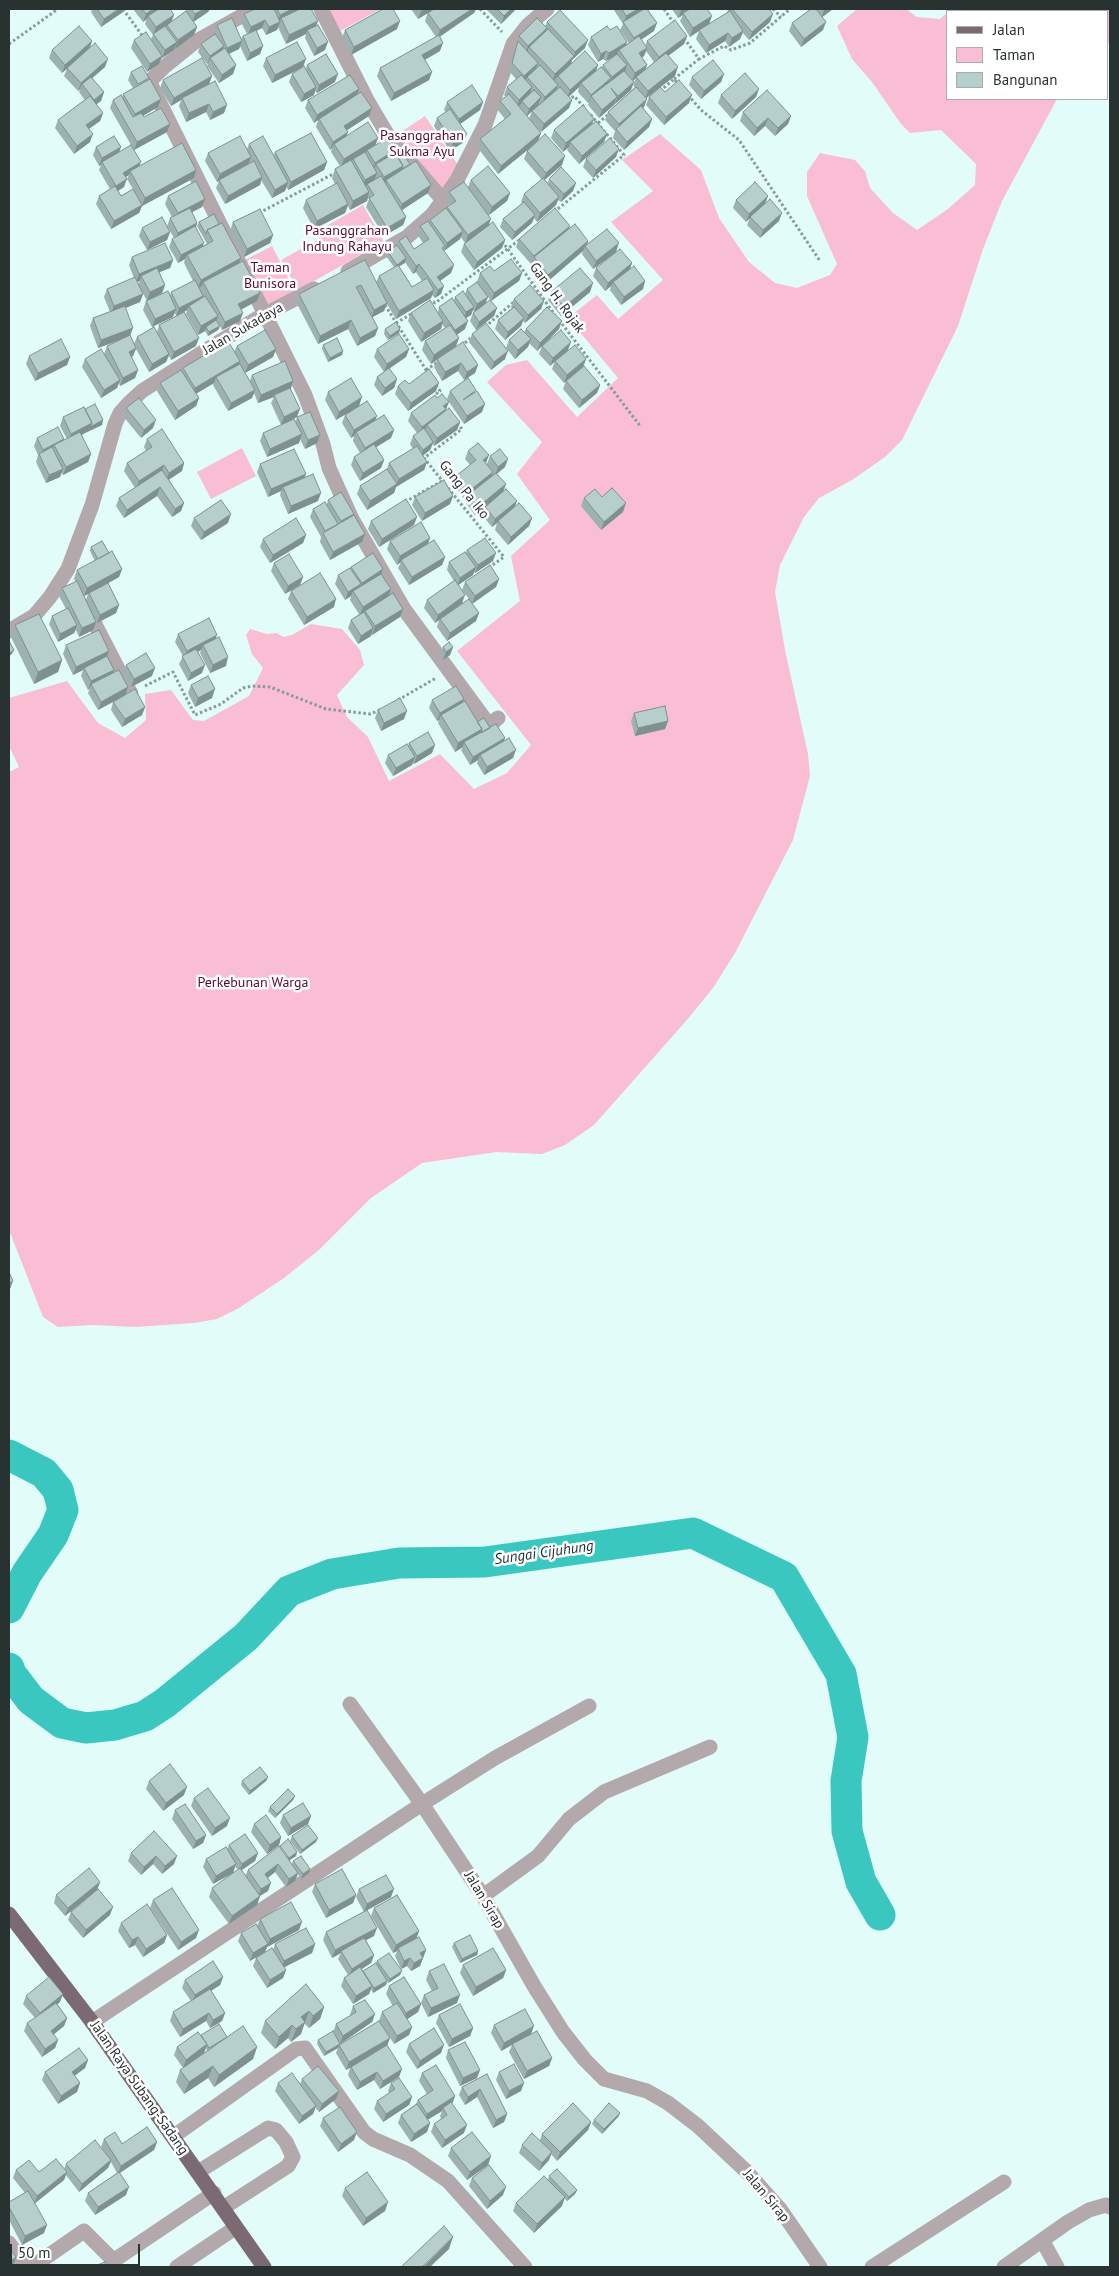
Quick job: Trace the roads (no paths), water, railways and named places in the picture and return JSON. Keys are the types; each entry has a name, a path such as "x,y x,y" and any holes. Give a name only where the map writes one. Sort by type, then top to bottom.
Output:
{"main road":[{"name":"Jalan Raya Subang-Sadang","path":"9,1914 92,2022 174,2136 214,2193 235,2228 264,2267"}],"street":[{"path":"254,9 195,42 164,67 152,79 151,85 267,314 305,395 323,444 329,468 352,519 404,608 449,671 489,725 498,718"},
{"path":"321,9 367,100 390,139 443,200"},
{"name":"Jalan Sukadaya","path":"9,631 34,616 50,598 67,570 83,532 120,413 142,391 267,314 407,237 426,221 458,180 487,120 513,44 528,25 547,9"},
{"path":"67,570 131,694"},
{"name":"Jalan Sirap","path":"350,1704 422,1804 483,1896 534,1986 563,2032 585,2060 604,2079 647,2092 668,2103 698,2126 746,2171 780,2209 820,2267"},
{"path":"92,2022 422,1804 495,1758 589,1706"},
{"path":"483,1896 538,1856 569,1819 604,1792 710,1747"},
{"path":"174,2136 296,2049 305,2048 364,2132 373,2139 410,2155 448,2181 525,2267"},
{"path":"198,2172 268,2128 276,2130 286,2142 293,2157 288,2166 222,2208"},
{"path":"872,2267 1004,2182"},
{"path":"32,2267 81,2231 86,2231 112,2259 116,2260 214,2193"},
{"path":"1004,2267 1089,2210 1106,2205 1110,2207"},
{"path":"177,2267 235,2228"},
{"path":"1042,2240 1057,2267"},
{"path":"9,2243 26,2267"}],"waterway":[{"name":"Sungai Cijuhung","path":"9,1455 44,1473 58,1490 63,1510 53,1535 27,1573 9,1608"},
{"name":"Sungai Cijuhung","path":"9,1668 11,1674 31,1700 62,1723 86,1728 115,1725 145,1716 165,1703 246,1637 289,1591 332,1574 399,1563 485,1562 693,1533 784,1577 841,1674 853,1737 846,1781 847,1831 861,1882 880,1915"}],"park label":[{"name":"Pasanggrahan Sukma Ayu","path":"422,144"},
{"name":"Pasanggrahan Indung Rahayu","path":"347,240"},
{"name":"Taman Bunisora","path":"270,276"},
{"name":"Perkebunan Warga","path":"253,983"}]}
